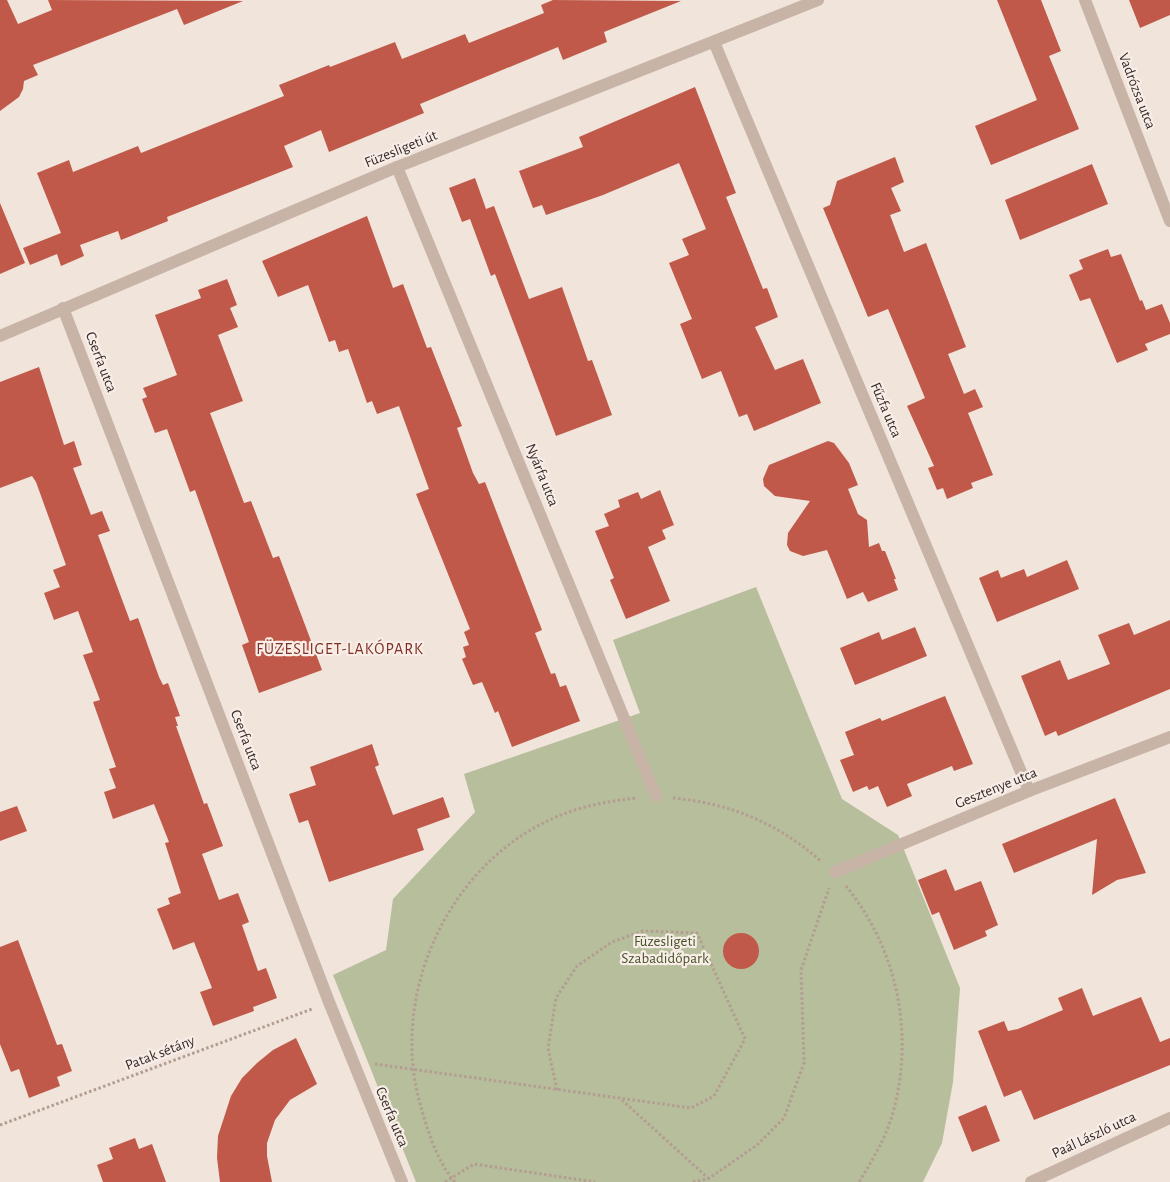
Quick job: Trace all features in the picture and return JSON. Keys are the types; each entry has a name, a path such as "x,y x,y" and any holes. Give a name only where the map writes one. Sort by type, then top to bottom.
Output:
{"street":[{"name":"Füzesligeti út","path":"0,336 397,168 818,0"},
{"name":"Vadrózsa utca","path":"1085,0 1170,221"},
{"name":"Fűzfa utca","path":"714,42 1029,791"},
{"name":"Nyárfa utca","path":"397,168 656,796"},
{"name":"Cserfa utca","path":"64,308 350,1059 402,1182"},
{"name":"Gesztenye utca","path":"835,872 1029,791 1170,737"},
{"name":"Paál László utca","path":"1031,1182 1170,1118"}],"path":[{"path":"455,1182 451,1178 426,1126 412,1071 412,1019 422,968 443,921 473,879 511,844 556,818 605,802 656,796 706,801 753,816 797,840 835,872 862,905 882,943 896,983 902,1026 901,1068 894,1111 878,1150 859,1182"},
{"path":"692,1182 708,1179 757,1145 784,1118 804,1063 800,970 835,872"},
{"path":"350,1059 412,1071 691,1108 714,1096 745,1039 698,933 643,931 612,942 577,966 556,998 548,1048 557,1090"},
{"name":"Patak sétány","path":"0,1125 328,1002"},
{"path":"621,1099 708,1179"},
{"path":"444,1182 474,1164 595,1182"}],"green space":[{"name":"Füzesligeti Szabadidőpark","path":"756,587 842,799 898,835 960,988 953,1082 942,1143 923,1182 416,1182 333,975 386,950 393,899 475,812 464,774 640,713 613,640"}],"building":[{"path":"0,0 7,0 18,24 52,10 48,0 243,1 184,25 177,9 33,65 38,75 24,81 19,97 0,111"},
{"path":"553,0 681,1 604,32 607,42 563,60 558,47 420,104 424,113 329,152 321,130 284,146 293,167 167,217 168,221 121,240 118,231 80,245 84,256 61,266 57,254 30,265 23,248 61,233 37,173 69,160 73,172 138,146 141,153 284,96 279,85 329,65 330,67 395,42 402,59 465,34 469,43 544,13 541,5"},
{"path":"997,0 1041,0 1061,51 1049,56 1079,129 991,165 975,126 1037,100"},
{"path":"1129,0 1170,0 1170,15 1140,28"},
{"path":"695,87 736,193 726,197 763,289 767,288 778,317 755,327 775,370 803,359 821,403 754,431 747,414 739,417 721,371 702,379 680,324 692,319 669,263 689,255 682,239 706,229 679,163 603,195 546,215 542,205 533,208 519,171 583,147 579,137"},
{"path":"895,157 904,182 891,188 901,211 890,215 904,252 926,243 966,347 948,354 964,394 975,389 983,407 968,413 993,475 971,483 973,488 947,499 943,488 937,490 928,468 934,466 907,406 925,398 888,309 868,317 823,208 830,205 837,181"},
{"path":"1092,164 1108,204 1020,240 1005,200"},
{"path":"475,178 486,209 494,206 529,299 562,287 588,361 592,360 612,415 556,436 495,274 491,276 470,219 462,222 449,188"},
{"path":"0,203 25,263 0,274"},
{"path":"367,216 393,288 403,284 427,348 431,347 462,426 457,428 473,473 479,484 485,482 542,630 535,633 551,674 555,673 560,687 566,685 580,721 512,747 498,711 495,713 482,682 473,685 462,659 466,657 463,647 469,645 464,632 470,629 416,494 429,489 399,406 377,414 372,401 367,403 348,349 339,352 335,340 329,342 308,285 278,297 262,261"},
{"path":"1108,249 1111,257 1121,254 1140,301 1142,300 1146,310 1162,304 1170,323 1170,334 1145,344 1148,350 1117,363 1090,298 1080,301 1069,275 1083,269 1079,260"},
{"path":"227,279 237,305 230,308 238,327 218,335 243,401 210,413 244,503 251,501 273,558 279,556 322,670 259,693 242,645 249,642 195,490 190,492 167,429 155,433 142,399 147,397 143,388 177,375 155,315 201,298 198,290"},
{"path":"39,367 64,445 74,441 82,465 73,468 91,515 102,511 110,531 98,535 130,621 138,618 159,677 163,685 168,683 180,716 175,717 178,726 176,726 204,804 207,803 223,846 202,854 219,900 238,893 249,922 242,925 258,971 266,968 277,998 253,1007 254,1011 213,1026 200,992 212,988 194,942 173,950 157,909 170,904 168,898 181,893 165,843 169,842 154,804 113,819 104,792 116,788 109,769 116,767 93,702 100,700 83,655 93,652 78,611 54,620 44,593 60,587 53,570 66,565 36,482 32,476 0,488 0,382"},
{"path":"828,441 834,443 849,463 858,485 848,489 858,514 867,520 869,547 879,543 882,551 885,551 896,579 894,579 898,590 868,602 863,592 847,599 827,550 803,556 790,551 787,545 788,533 810,501 775,496 764,486 763,479 769,465"},
{"path":"660,490 674,525 662,530 666,539 648,547 670,601 626,619 610,580 614,578 595,531 609,526 604,514 620,507 618,500 638,492 641,499"},
{"path":"1067,560 1079,589 997,622 979,578 998,570 1001,578 1024,569 1027,577"},
{"path":"1170,620 1170,689 1058,736 1056,731 1045,736 1021,676 1060,660 1068,680 1110,664 1098,635 1129,623 1134,635"},
{"path":"915,627 927,656 855,685 840,648 879,632 882,640"},
{"path":"945,696 973,764 954,771 952,766 907,784 912,796 887,807 878,786 869,790 867,786 853,792 840,760 854,755 845,732 880,718 882,721"},
{"path":"372,744 379,765 375,767 393,815 443,797 450,817 417,829 424,850 329,882 308,820 299,823 289,794 316,785 310,767"},
{"path":"1115,798 1146,873 1117,880 1092,895 1097,839 1014,873 1002,844"},
{"path":"17,806 27,831 0,841 0,812"},
{"path":"946,869 955,891 981,881 998,925 985,931 987,936 954,950 939,912 932,915 918,880"},
{"path":"741,933 754,938 759,951 754,964 741,969 728,964 723,951 728,938"},
{"path":"18,940 57,1045 62,1044 72,1071 57,1077 60,1086 29,1098 19,1069 11,1072 0,1044 0,947"},
{"path":"1082,988 1093,1016 1141,997 1160,1042 1170,1038 1170,1065 1034,1120 1021,1090 1004,1097 978,1031 1004,1021 1008,1031 1018,1029 1063,1010 1058,998"},
{"path":"296,1038 317,1084 290,1100 275,1120 267,1143 267,1156 272,1182 220,1182 217,1158 218,1136 231,1096 242,1078 257,1063 273,1050"},
{"path":"986,1105 1000,1141 972,1152 958,1117"},
{"path":"135,1138 139,1149 152,1144 166,1182 103,1182 97,1165 113,1159 109,1148"}],"district":[{"name":"FÜZESLIGET-LAKÓPARK","path":"340,649"}]}
